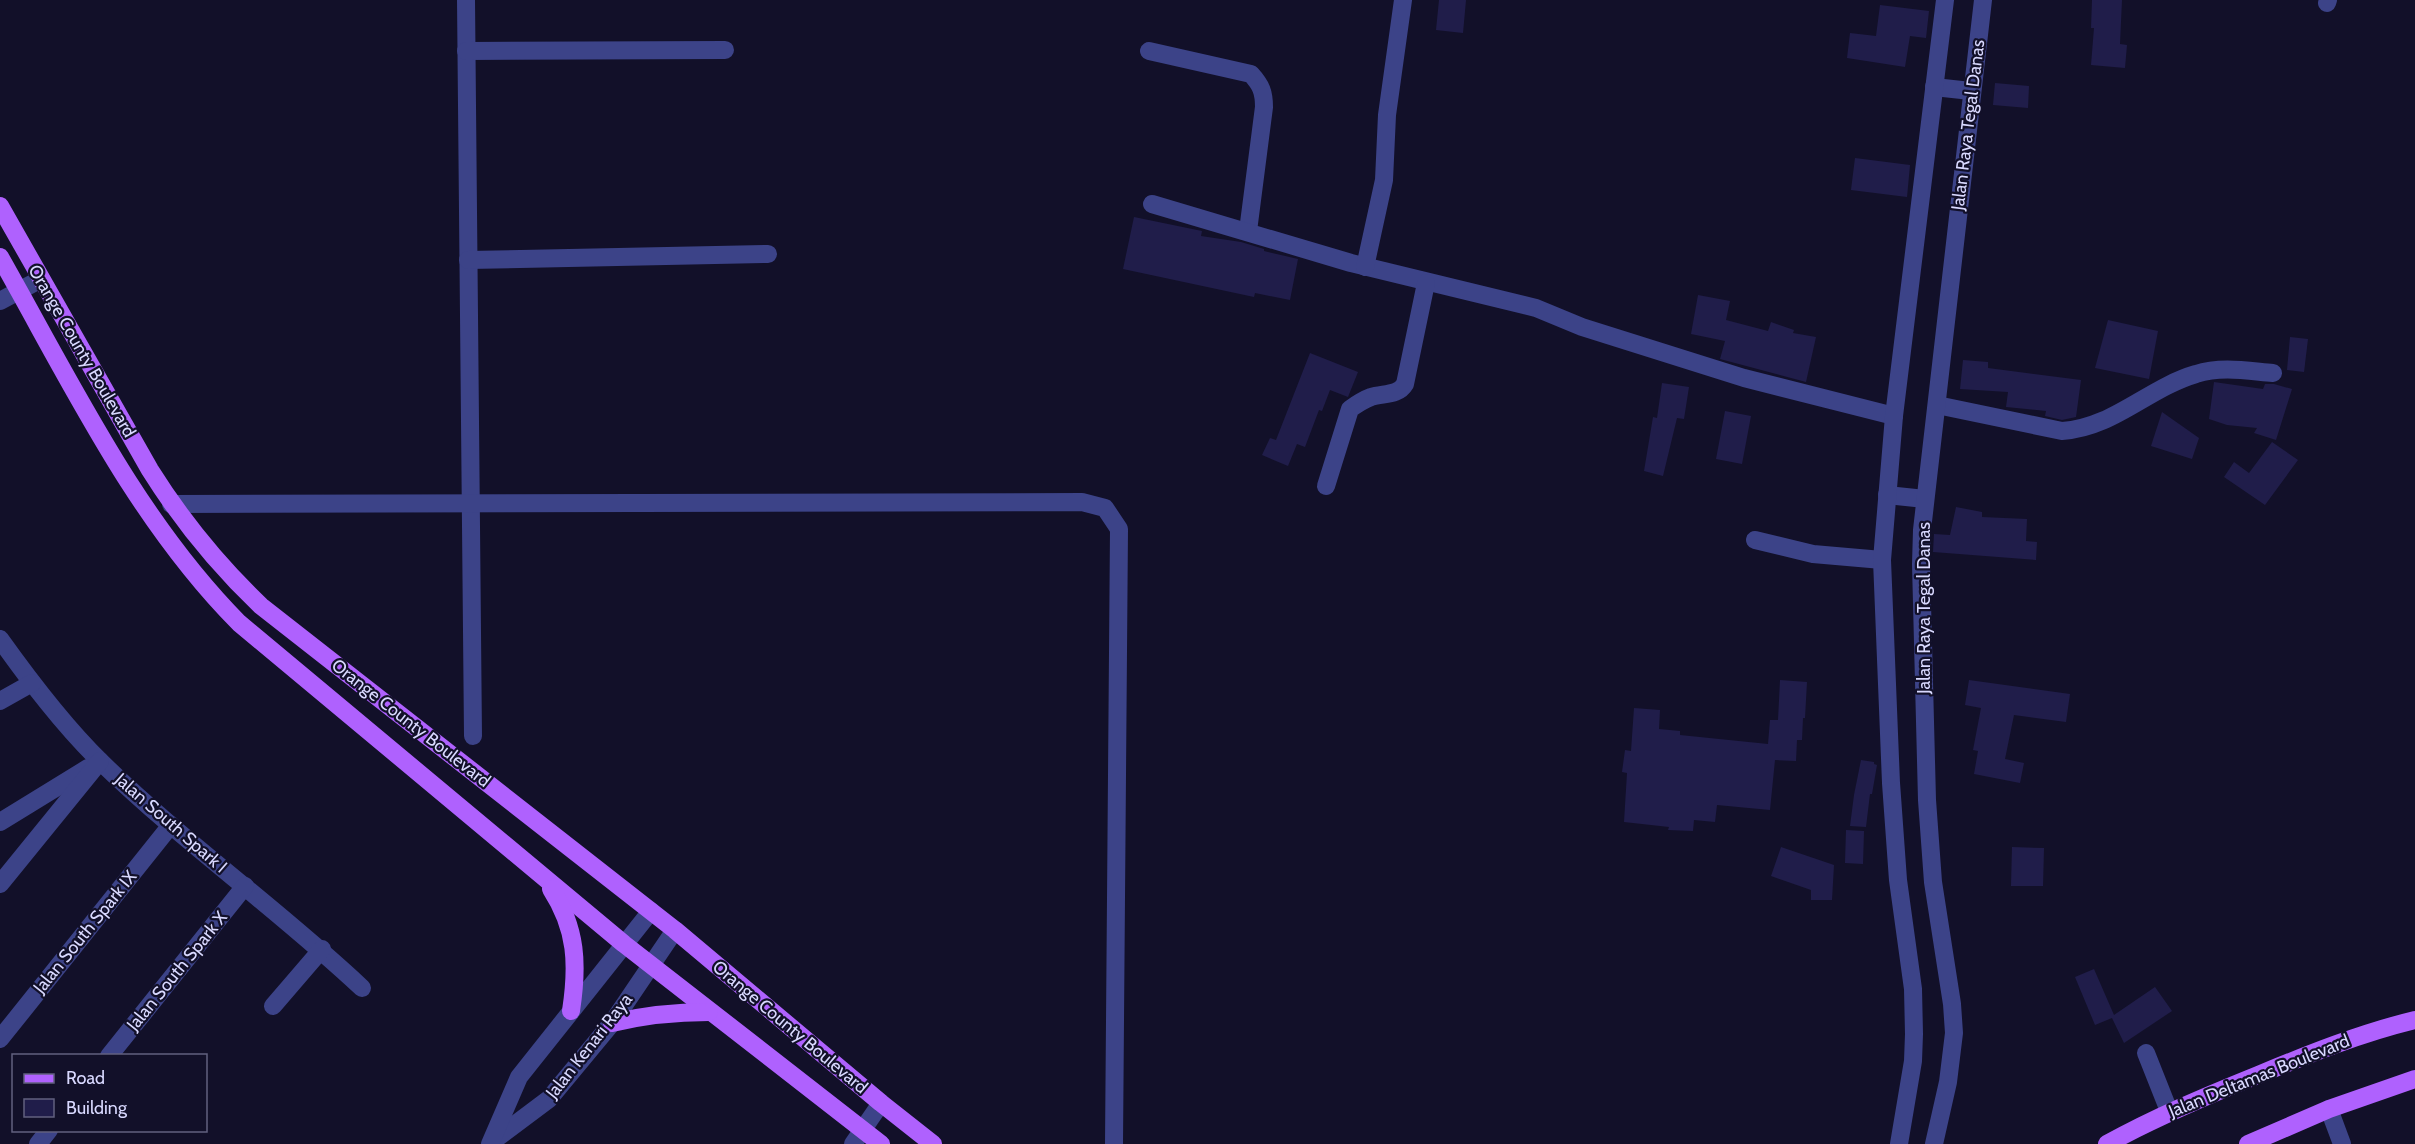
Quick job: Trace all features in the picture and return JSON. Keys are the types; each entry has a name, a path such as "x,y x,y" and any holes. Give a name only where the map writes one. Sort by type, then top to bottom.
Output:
{"main road":[{"name":"Orange County Boulevard","path":"0,206 171,504 228,574 261,606 675,930 933,1144"},
{"name":"Orange County Boulevard","path":"0,257 141,504 207,591 271,651 624,944 710,1012 857,1138 881,1144"},
{"path":"541,873 561,904 573,938 576,975 572,1011"},
{"path":"612,1023 676,1012 710,1012"},
{"name":"Jalan Deltamas Boulevard","path":"2107,1144 2169,1111 2300,1058 2386,1027 2415,1020"},
{"path":"2248,1144 2329,1109 2415,1079"}],"street":[{"path":"466,0 472,736"},
{"path":"1365,267 1384,180 1387,115 1403,0"},
{"name":"Jalan Raya Tegal Danas","path":"1899,1144 1913,1061 1913,989 1898,880 1882,600 1882,560 1894,416 1945,0"},
{"name":"Jalan Raya Tegal Danas","path":"1934,1144 1948,1082 1954,1033 1952,1004 1933,882 1927,800 1921,564 1925,499 1983,0"},
{"path":"466,51 726,50"},
{"path":"1149,51 1251,74 1260,84 1264,93 1264,107 1248,231"},
{"path":"1934,87 1971,91"},
{"path":"1152,204 1365,267 1536,308 1582,327 1744,378 1894,416"},
{"path":"468,260 768,254"},
{"path":"0,300 41,279"},
{"path":"1326,486 1350,409 1358,402 1372,396 1399,391 1405,384 1426,283"},
{"path":"1937,405 2062,431 2080,430 2119,414 2155,393 2198,373 2236,369 2273,373"},
{"path":"1887,495 1925,499"},
{"path":"171,504 1082,502 1105,508 1119,529 1114,1144"},
{"path":"1755,540 1814,554 1882,560"},
{"name":"Jalan South Spark I","path":"0,639 32,683 100,761 171,825 322,949 362,988"},
{"path":"0,701 32,683"},
{"path":"0,822 100,761"},
{"path":"0,884 100,761"},
{"name":"Jalan South Spark IX","path":"0,1039 171,825"},
{"name":"Jalan South Spark X","path":"112,1054 245,886"},
{"name":"Jalan Kenari Raya","path":"491,1143 519,1077 651,911"},
{"name":"Jalan Kenari Raya","path":"491,1143 549,1099 612,1023 675,930"},
{"path":"273,1006 322,949"},
{"path":"2145,1053 2169,1111"},
{"path":"857,1138 881,1103"},
{"path":"2329,1109 2342,1144"},
{"path":"38,1144 48,1132"}],"building":[{"path":"1439,0 1466,0 1463,33 1436,30"},
{"path":"2092,0 2122,0 2120,44 2127,45 2125,68 2091,65 2094,28 2091,28"},
{"path":"1880,5 1929,11 1926,38 1910,36 1905,67 1847,58 1850,33 1876,36"},
{"path":"1995,83 2029,86 2028,108 1993,105"},
{"path":"1855,158 1910,165 1907,197 1851,190"},
{"path":"1134,217 1202,231 1201,236 1241,242 1264,249 1264,251 1298,259 1290,300 1255,293 1254,297 1123,269"},
{"path":"1698,295 1730,301 1726,320 1768,331 1771,322 1794,330 1793,333 1816,337 1806,382 1720,359 1725,341 1691,334"},
{"path":"2108,320 2158,331 2149,379 2095,368"},
{"path":"2290,337 2308,339 2304,372 2287,370"},
{"path":"1310,353 1358,372 1348,397 1330,390 1322,411 1319,410 1305,447 1297,444 1288,466 1262,455 1270,438 1276,440"},
{"path":"1963,360 1988,362 1988,368 2081,380 2076,417 2062,420 2045,416 2046,411 2006,407 2008,392 1960,389"},
{"path":"2214,382 2263,389 2265,384 2274,384 2292,389 2276,440 2254,433 2257,428 2227,425 2209,419"},
{"path":"1662,383 1689,387 1684,419 1677,418 1663,476 1644,471 1653,417 1657,418"},
{"path":"1725,411 1751,416 1742,464 1716,459"},
{"path":"2162,412 2199,438 2192,459 2151,446"},
{"path":"2272,442 2298,460 2265,505 2224,477 2234,462 2249,473"},
{"path":"1956,507 1982,512 1982,517 2027,519 2026,541 2037,542 2036,560 1933,552 1934,534 1950,535"},
{"path":"1780,680 1807,682 1805,718 1803,718 1802,740 1797,740 1796,761 1775,760 1770,810 1717,805 1715,822 1694,820 1693,831 1668,830 1669,827 1624,822 1627,773 1622,772 1625,750 1631,751 1634,708 1660,710 1659,729 1680,731 1680,735 1768,744 1770,720 1778,720"},
{"path":"1969,680 2070,694 2066,722 2014,715 2005,759 2024,763 2020,783 1974,774 1978,751 1973,750 1981,708 1965,705"},
{"path":"1861,760 1874,762 1877,765 1872,794 1870,794 1866,827 1850,826"},
{"path":"1846,830 1864,831 1863,864 1845,863"},
{"path":"1781,847 1834,865 1832,900 1811,900 1811,890 1771,876"},
{"path":"2012,847 2044,848 2043,886 2011,886"},
{"path":"2094,969 2114,1015 2155,987 2172,1011 2124,1043 2112,1018 2095,1025 2075,977"}]}
